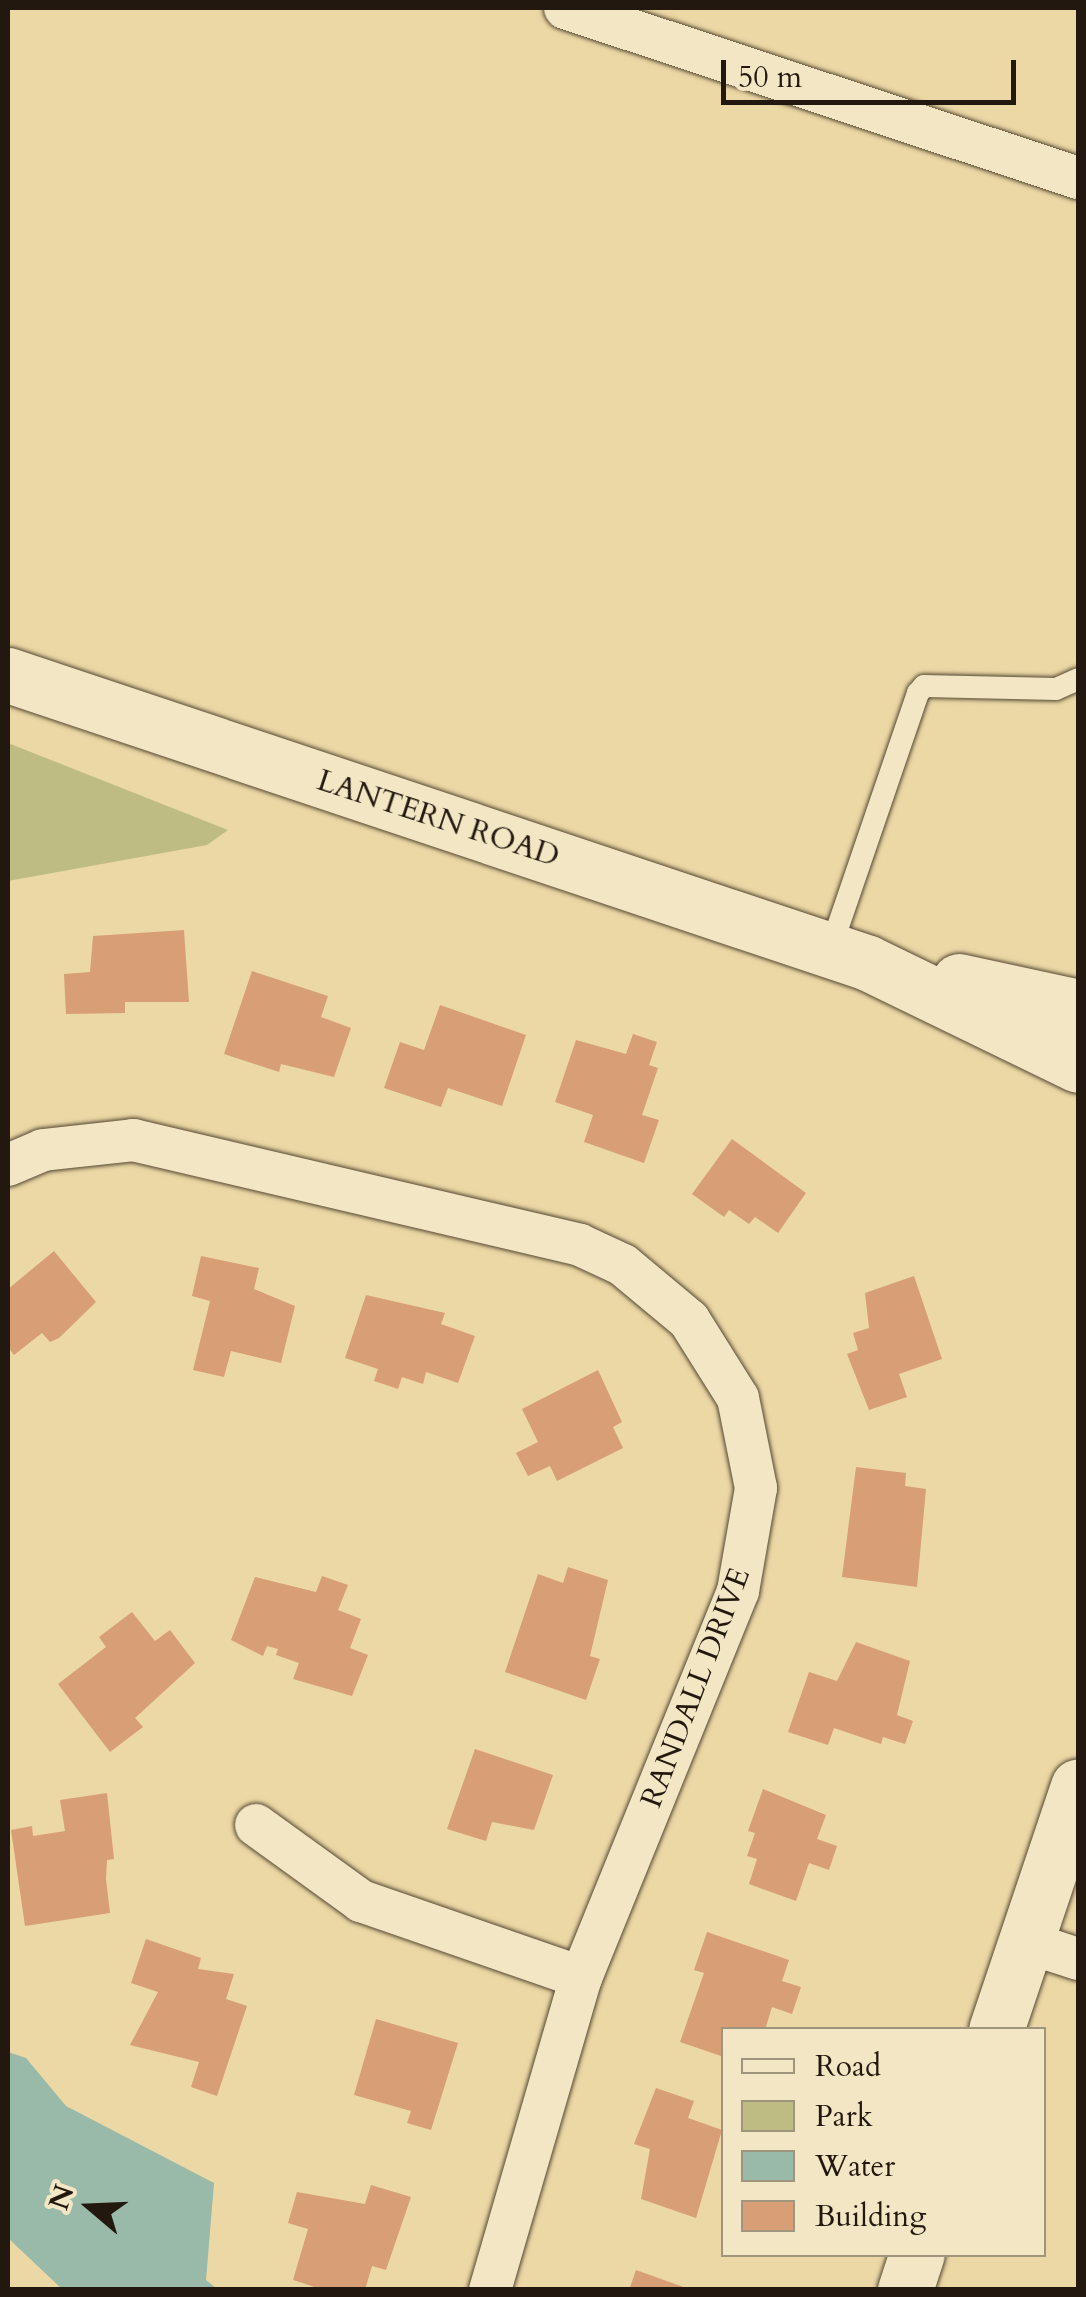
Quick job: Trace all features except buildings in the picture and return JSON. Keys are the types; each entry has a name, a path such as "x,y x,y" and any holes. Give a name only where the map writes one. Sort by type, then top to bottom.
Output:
{"street":[{"path":"565,8 1078,178"},
{"name":"LANTERN ROAD","path":"8,676 849,956 1078,1007"},
{"name":"LANTERN ROAD","path":"849,956 1078,1066"},
{"name":"RANDALL DRIVE","path":"8,1165 43,1150 134,1140 580,1246 656,1288 710,1347 738,1398 752,1442 756,1488 747,1557 581,1977 490,2290"},
{"path":"997,2027 1078,1786"},
{"path":"256,1825 360,1902 581,1977"},
{"path":"1026,1942 1078,1959"},
{"path":"905,2290 917,2257"}],"lane":[{"path":"849,956 918,692 924,686 1056,689 1078,679"}],"green space":[{"path":"8,743 228,830 207,845 8,881"}],"water":[{"path":"8,2052 26,2058 66,2106 214,2183 206,2280 217,2289 62,2289 8,2238"}]}
